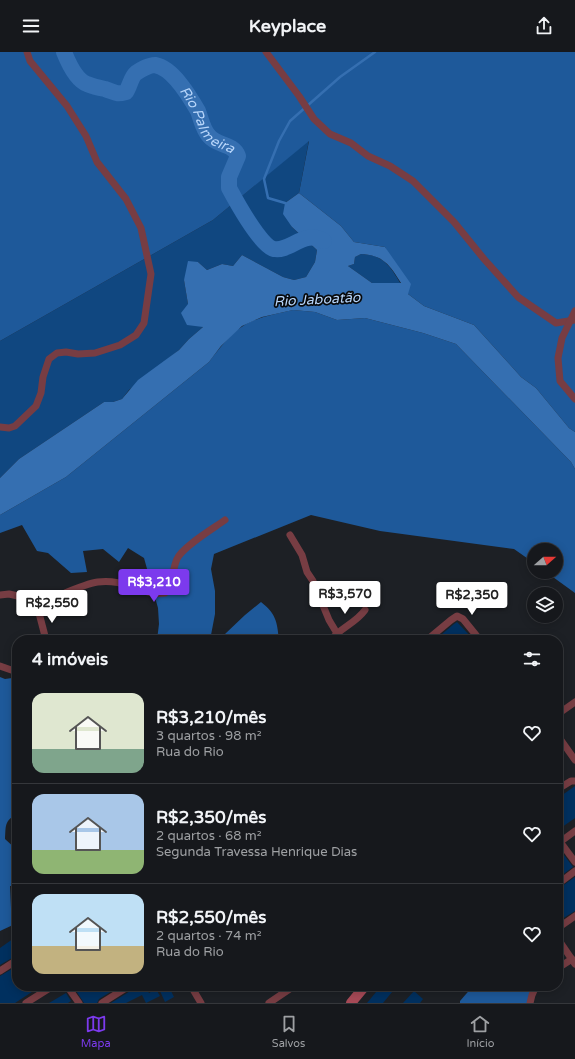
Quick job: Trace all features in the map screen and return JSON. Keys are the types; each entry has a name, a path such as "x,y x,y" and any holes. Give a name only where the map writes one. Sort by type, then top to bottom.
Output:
{"main road":[{"path":"351,1003 358,991"}],"street":[{"path":"0,427 9,428 15,426 36,406 41,393 43,377 49,358 58,353 66,352 78,354 95,353 120,345 136,335 144,323 151,274 141,228 126,199 97,162 86,136 67,106 30,61 27,52"},
{"path":"266,52 314,119 330,134 351,143 368,156 390,166 413,181 454,222 480,254 518,296 556,323 573,321"},
{"path":"575,311 573,321 562,338 558,358 560,381 575,399"},
{"path":"39,613 42,606 47,602 93,582 107,580 151,593 165,594 170,585 177,557 185,549 225,520"},
{"path":"290,535 302,555 307,572 336,633 360,616 365,610"},
{"path":"0,595 58,596"},
{"path":"18,596 39,613 45,635"},
{"path":"433,635 455,617 463,619 476,635"},
{"path":"0,666 12,670"},
{"path":"563,710 575,702"},
{"path":"563,743 575,760"},
{"path":"563,786 571,781 575,781"},
{"path":"563,838 575,830"},
{"path":"563,846 575,862"},
{"path":"563,880 575,871"},
{"path":"563,924 575,916"},
{"path":"563,946 574,961 563,966"},
{"path":"0,971 12,963"},
{"path":"26,1003 45,991"},
{"path":"71,991 79,1003"},
{"path":"102,1003 121,991"},
{"path":"194,991 201,1003"},
{"path":"269,1003 287,991"},
{"path":"530,1003 534,991"}],"shaded area":[{"path":"0,52 575,52 575,432 569,428 536,388 521,377 474,325 424,306 408,294 385,247 354,242 341,226 299,193 309,141 213,220 0,341"},
{"path":"309,140 299,193 285,203 292,227 317,250 315,262 306,277 294,280 283,277 242,255 233,266 222,264 207,270 198,262 184,280 188,304 203,327 179,350 129,390 122,399 113,402 104,402 19,459 0,478 0,341 213,220"},
{"path":"361,254 381,259 390,267 401,284 372,283 348,266 354,264 355,257"},
{"path":"293,310 315,312 337,320 365,318 423,333 456,344 571,462 575,469 575,593 556,579 563,579 563,543 527,543 527,558 514,549 380,531 311,515 214,554 211,569 215,591 215,614 211,635 158,635 159,624 158,608 144,558 128,548 119,562 103,549 83,551 87,572 71,573 48,553 37,551 22,525 0,533 0,515 66,477 209,362 233,333 248,323 260,318"},
{"path":"261,602 270,610 275,618 278,635 211,635 225,634"},
{"path":"0,677 5,679 12,678 12,818 6,824 5,839 12,845 12,886 10,886 12,925 0,931"},
{"path":"469,991 534,991 530,1003 460,1003"}],"water":[{"name":"Rio Jaboatão","path":"299,193 341,226 354,242 385,247 411,284 408,294 424,306 474,325 521,377 536,388 569,428 575,432 575,469 571,462 456,344 423,333 365,318 337,320 315,312 293,310 262,317 242,326 221,346 209,362 66,477 0,515 0,478 19,459 104,402 113,402 122,399 138,380 179,350 203,327 187,325 181,313 188,304 184,280 188,261 198,262 207,270 222,264 233,266 242,255 283,277 294,280 306,277 315,262 317,250 292,227 283,214 285,203","holes":["361,254 375,256 385,262 401,283 372,283 348,266 354,264 355,257"]}],"building":[{"path":"457,622 469,635 441,635"},
{"path":"575,786 575,818 563,826 563,794"},
{"path":"563,854 573,867 563,874"},
{"path":"575,877 575,911 563,918 563,885"},
{"path":"12,940 12,958 0,965 0,948"},
{"path":"12,969 12,991 33,991 15,1003 0,1003 0,976"},
{"path":"76,991 112,991 99,999 97,1003 84,1003"},
{"path":"130,991 148,991 149,993 157,991 160,996 146,1003 142,995 126,1003 111,1003"},
{"path":"160,991 171,991 174,997 165,1002"},
{"path":"377,991 393,991 383,1003 367,1003"},
{"path":"414,991 423,999 420,1003 403,1003"},
{"path":"66,993 71,1001 68,1003 49,1003"}],"waterway":[{"name":"Rio Palmeira","path":"64,52 79,79 87,84 117,93 126,92 134,75 140,70 155,65 168,71 190,98 198,111 207,134 216,142 229,147 236,152 238,156 229,177 229,188 249,223 262,240 274,249 280,249 310,238 317,238 324,241"},
{"path":"285,203 268,198 264,179 279,141 290,121 340,77 375,52"}]}
